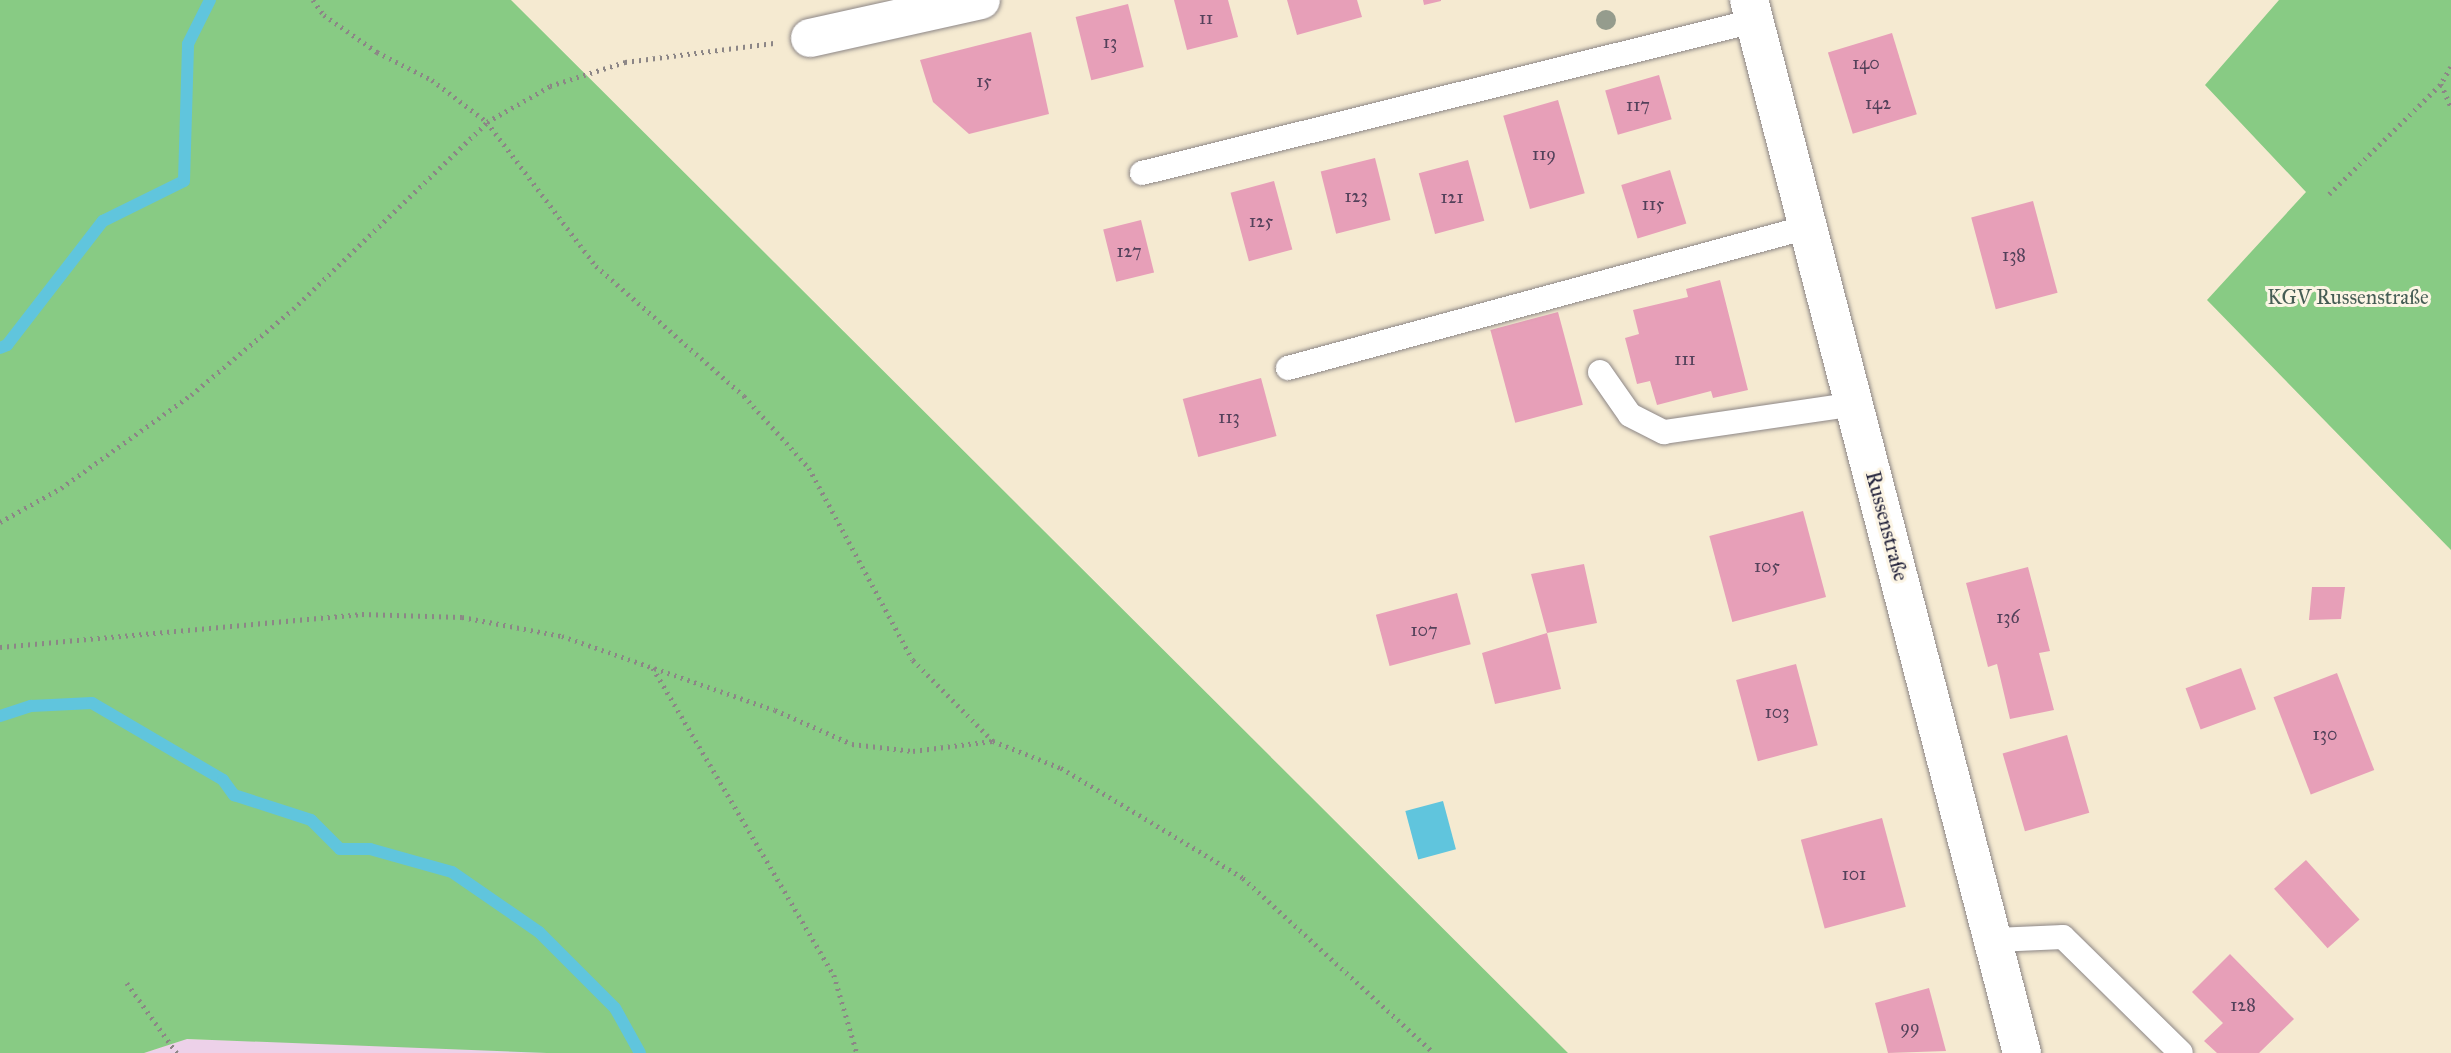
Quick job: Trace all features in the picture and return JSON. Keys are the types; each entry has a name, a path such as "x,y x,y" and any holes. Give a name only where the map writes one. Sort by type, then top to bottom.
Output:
{"street":[{"path":"810,38 981,0"},
{"name":"Russenstraße","path":"1752,10 1995,940 2022,1053"}],"lane":[{"path":"1142,173 1752,10"},
{"path":"1288,369 1808,227"},
{"path":"1600,372 1630,415 1664,432 1855,404"},
{"path":"1995,940 2063,937 2181,1053"}],"path":[{"path":"313,0 324,15 377,52 432,80 487,122 596,266 744,396 808,468 913,660 993,741 1061,768 1243,878 1434,1053"},
{"path":"0,522 61,488 191,396 293,309 487,122 550,86 625,62 810,38"},
{"path":"2329,194 2441,84 2451,67"},
{"path":"2441,84 2451,106"},
{"path":"0,647 362,614 462,617 562,636 775,710 852,744 914,751 993,741"},
{"path":"652,668 834,975 857,1053"},
{"path":"127,983 177,1053"}],"shaded area":[{"path":"186,1039 546,1050 547,1053 144,1053"}],"green space":[{"path":"0,0 511,0 1568,1053 547,1053 187,1039 144,1053 0,1053"},
{"name":"KGV Russenstraße","path":"2279,0 2451,0 2451,550 2207,300 2306,192 2205,85"}],"water":[{"path":"1443,801 1456,849 1418,859 1405,811"}],"building":[{"path":"1174,0 1228,0 1238,37 1187,50"},
{"path":"1287,0 1357,0 1362,17 1297,35"},
{"path":"1423,0 1441,0 1441,1 1424,5"},
{"path":"1128,4 1144,67 1091,80 1076,17"},
{"path":"1031,32 1049,114 969,134 933,102 920,60"},
{"path":"1892,33 1917,114 1853,134 1828,53"},
{"path":"1659,75 1672,119 1618,135 1605,90"},
{"path":"1558,100 1585,193 1530,209 1503,116"},
{"path":"1375,158 1390,220 1336,234 1321,172"},
{"path":"1468,160 1484,221 1435,234 1419,173"},
{"path":"1670,170 1686,224 1638,238 1621,185"},
{"path":"1274,181 1292,250 1249,261 1231,193"},
{"path":"2033,201 2058,293 1996,309 1971,218"},
{"path":"1141,220 1154,272 1116,282 1103,229"},
{"path":"1720,280 1748,390 1713,398 1711,391 1657,405 1650,381 1637,384 1625,338 1639,334 1633,310 1688,297 1686,289"},
{"path":"1558,312 1583,405 1515,423 1490,330"},
{"path":"1261,378 1277,436 1198,457 1183,399"},
{"path":"1803,511 1826,597 1732,622 1709,536"},
{"path":"1584,564 1597,623 1547,633 1531,574"},
{"path":"2028,567 2050,651 2039,653 2054,710 2010,719 1997,664 1988,667 1966,583"},
{"path":"2312,587 2345,587 2341,619 2309,620"},
{"path":"1457,593 1471,644 1390,666 1376,615"},
{"path":"1547,633 1561,689 1495,704 1482,653"},
{"path":"1796,664 1818,745 1758,761 1736,680"},
{"path":"2241,668 2256,709 2201,730 2186,688"},
{"path":"2337,673 2374,770 2311,794 2274,697"},
{"path":"2067,735 2089,813 2025,831 2003,753"},
{"path":"1882,818 1906,907 1825,929 1801,840"},
{"path":"2306,860 2360,919 2328,948 2274,889"},
{"path":"2230,954 2294,1019 2259,1053 2217,1053 2204,1041 2223,1023 2192,992"},
{"path":"1929,988 1946,1051 1888,1053 1875,1003"}],"waterway":[{"path":"0,348 7,345 103,221 184,181 188,44 210,0"},
{"path":"0,716 31,706 92,703 223,780 234,795 311,820 340,849 370,849 452,872 539,932 615,1008 640,1053"}]}
